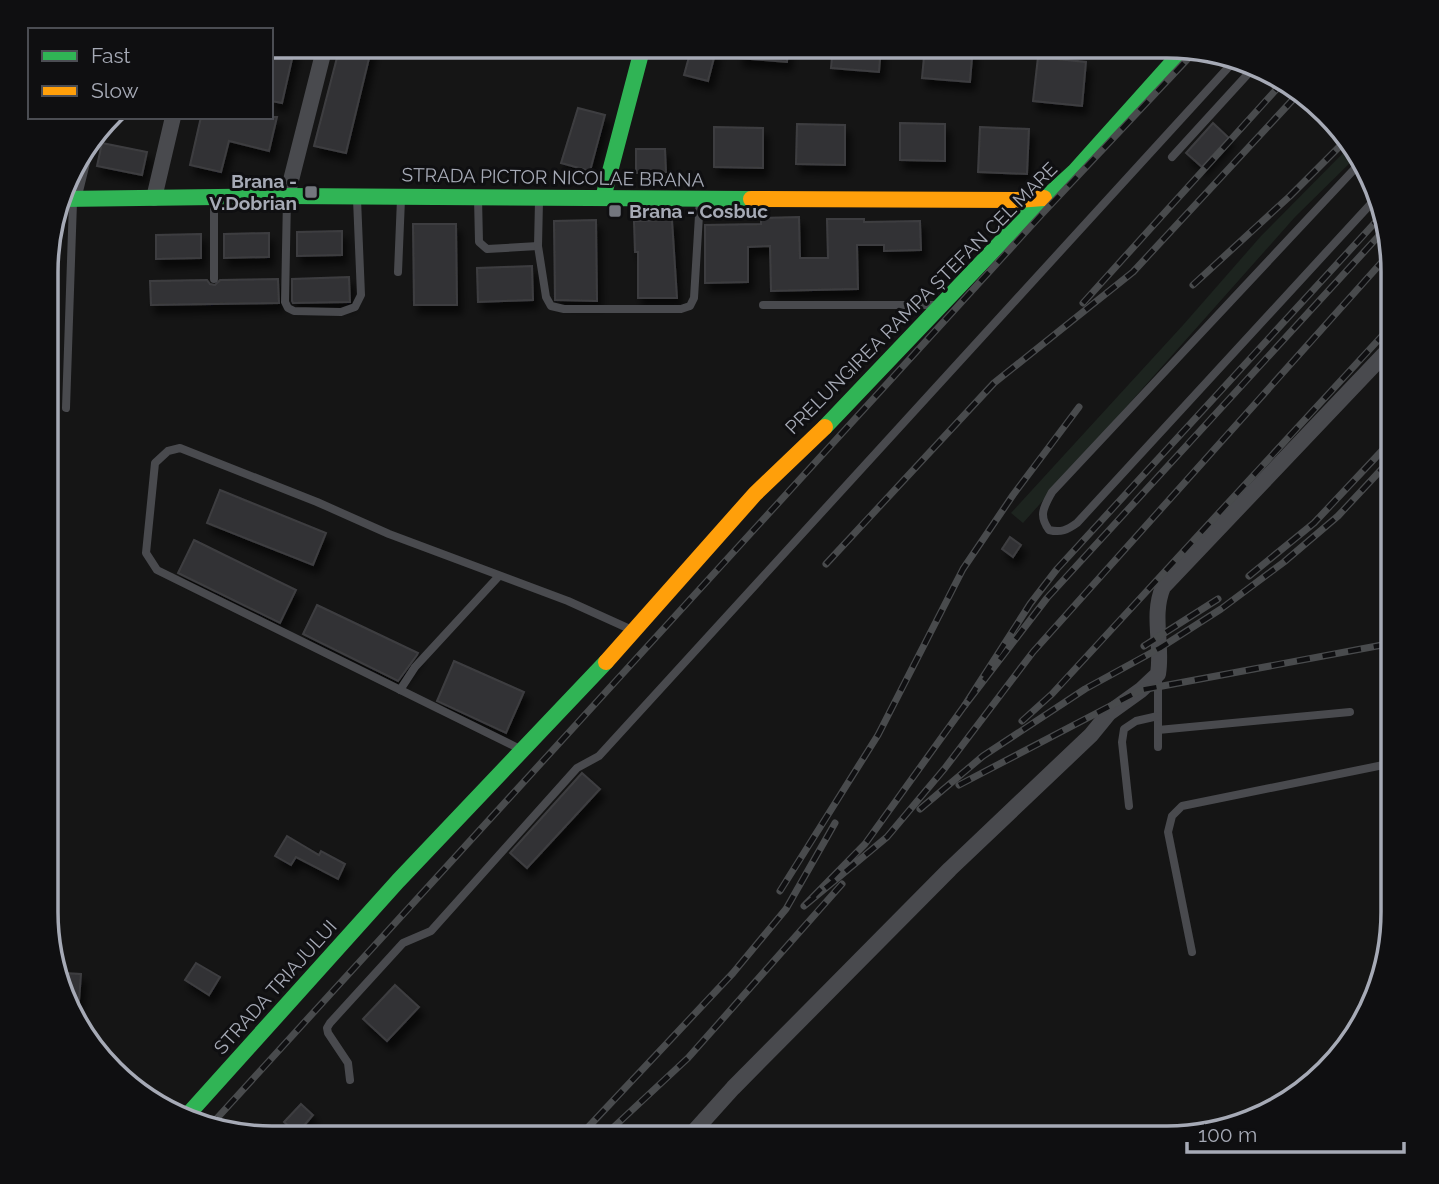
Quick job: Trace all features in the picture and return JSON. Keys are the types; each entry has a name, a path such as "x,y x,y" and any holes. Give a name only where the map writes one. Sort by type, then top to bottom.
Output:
{"street":[{"path":"287,196 322,58"},
{"path":"603,198 640,58"},
{"name":"PRELUNGIREA RAMPA ȘTEFAN CEL MARE","path":"521,749 635,631 755,494 824,428 1044,198 1055,192 1176,58"},
{"path":"154,198 173,119"},
{"name":"STRADA PICTOR NICOLAE BRANA","path":"71,199 287,196 1044,198"},
{"path":"699,1126 941,878 1091,735 1109,712 1141,690 1158,674 1160,648 1157,602 1163,587 1381,359"},
{"name":"STRADA TRIAJULUI","path":"191,1111 521,749"}],"lane":[{"path":"350,1080 348,1063 328,1033 330,1023 403,943 431,931 577,768 599,756 1229,67"},
{"path":"1172,157 1248,74"},
{"path":"1354,169 1052,492 1042,514 1043,522 1049,530 1059,532 1077,523 1370,205"},
{"path":"287,196 285,302 288,308 294,311 341,312 355,307 361,295 357,196"},
{"path":"398,272 401,196"},
{"path":"214,197 214,279"},
{"path":"478,197 479,242 482,246 487,249 538,246"},
{"path":"539,198 538,246 546,297 551,306 564,309 681,309 690,306 694,298 700,199"},
{"path":"66,408 67,210"},
{"path":"763,305 941,306"},
{"path":"521,749 157,570 146,553 155,463 167,451 180,449 568,601 635,631"},
{"path":"400,690 415,667 499,576"},
{"path":"1158,674 1158,747"},
{"path":"1158,730 1350,712"},
{"path":"1129,806 1122,742 1124,729 1136,721 1158,716"},
{"path":"1192,952 1168,832 1172,816 1182,806 1381,765"}],"shaded area":[{"path":"1344,152 1350,162 1295,217 1023,523 1011,513 1184,324 1261,236"}],"building":[{"path":"273,58 292,58 282,103 273,101"},
{"path":"337,58 369,58 346,153 314,146"},
{"path":"689,58 714,58 708,81 684,75"},
{"path":"739,58 787,58 787,62"},
{"path":"832,58 880,58 879,72 831,68"},
{"path":"924,58 972,58 970,82 922,78"},
{"path":"1038,58 1086,62 1082,106 1033,101"},
{"path":"578,108 605,115 590,171 561,163"},
{"path":"277,117 269,151 229,141 221,172 190,165 201,119"},
{"path":"900,123 945,124 945,161 900,160"},
{"path":"1213,123 1229,138 1202,167 1186,153"},
{"path":"797,124 845,125 845,165 796,164"},
{"path":"714,127 763,128 763,168 714,167"},
{"path":"980,127 1029,129 1027,174 978,172"},
{"path":"102,143 147,152 142,175 97,166"},
{"path":"636,149 665,149 666,172 636,173"},
{"path":"799,217 800,258 828,258 827,219 864,219 864,222 920,221 921,250 884,251 884,245 857,245 858,289 771,291 770,246 748,247 748,282 705,283 705,225 761,224 761,218"},
{"path":"596,220 597,301 555,300 554,221"},
{"path":"672,220 677,298 638,298 638,252 635,252 634,221"},
{"path":"413,224 456,224 457,305 414,305"},
{"path":"342,231 342,255 297,256 297,232"},
{"path":"269,233 269,257 224,258 224,234"},
{"path":"201,234 201,258 156,259 156,235"},
{"path":"532,266 533,300 478,302 477,268"},
{"path":"349,277 350,302 292,301 292,279"},
{"path":"278,279 279,303 151,305 150,281 207,280 215,285 220,280"},
{"path":"220,490 326,533 313,565 207,523"},
{"path":"1010,537 1021,545 1013,557 1002,549"},
{"path":"194,540 296,590 280,623 178,573"},
{"path":"317,605 418,653 398,681 303,634"},
{"path":"454,661 524,692 506,733 437,701"},
{"path":"582,773 600,789 527,868 510,853"},
{"path":"287,836 319,855 321,851 345,864 338,879 296,857 291,865 275,856"},
{"path":"196,963 220,977 209,995 185,980"},
{"path":"67,973 81,974 77,1001"},
{"path":"395,985 419,1007 387,1041 363,1019"},
{"path":"301,1104 313,1115 304,1126 288,1126 284,1122"}],"railway":[{"path":"217,1119 1041,215 1188,59"},
{"path":"1083,303 1277,89"},
{"path":"826,564 994,383 1133,272 1293,99"},
{"path":"1193,285 1340,146"},
{"path":"1375,222 1057,569 1030,604 965,705 1047,598 1378,237"},
{"path":"965,705 865,844 804,906 887,837 945,768 1033,652 1381,263"},
{"path":"1022,721 1052,694 1381,337"},
{"path":"780,891 878,735 963,569 1013,495 1079,407"},
{"path":"1249,576 1314,523 1381,452"},
{"path":"920,809 983,756 1085,689 1160,648 1221,609 1284,562 1338,516 1381,470"},
{"path":"1144,646 1218,599"},
{"path":"959,785 1141,690 1381,645"},
{"path":"589,1126 733,973 786,909 835,823"},
{"path":"615,1126 688,1058 842,884"}],"traffic: fast":[{"path":"603,198 640,58"},
{"path":"825,427 1026,216 1074,172 1176,58"},
{"path":"71,199 287,196 751,199"},
{"path":"191,1111 398,881 606,662"}],"traffic: slow":[{"path":"751,199 1044,198"},
{"path":"606,662 755,494 825,427"}],"place":[{"name":"Brana - V.Dobrian","path":"311,192"},
{"name":"Brana - Cosbuc","path":"615,211"}]}
